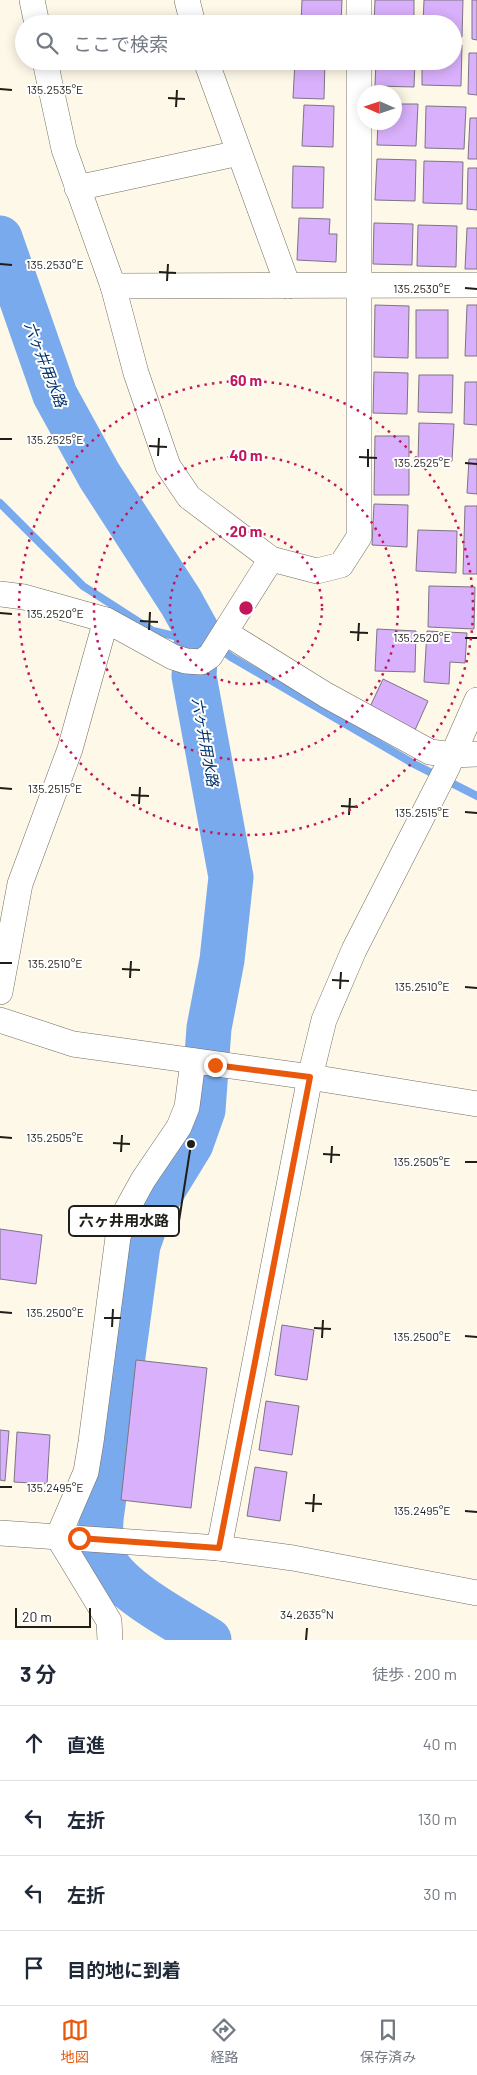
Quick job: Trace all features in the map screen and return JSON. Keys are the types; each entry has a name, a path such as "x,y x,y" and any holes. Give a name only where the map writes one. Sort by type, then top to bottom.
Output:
{"street":[{"path":"32,0 35,15"},
{"path":"187,0 191,15"},
{"path":"359,0 359,15"},
{"path":"47,70 64,149 113,286 136,373 168,466 189,497 271,559 317,571 340,565 359,537 359,70"},
{"path":"209,70 288,286"},
{"path":"77,188 239,153"},
{"path":"113,286 358,287 477,285"},
{"path":"209,650 271,559"},
{"path":"0,594 24,597 106,620 173,657 209,650 326,695 430,752 459,759"},
{"path":"0,992 20,884 70,749 106,620"},
{"path":"219,1548 310,1077 324,1020 354,950 435,791 459,759 477,700"},
{"path":"0,1020 74,1044 310,1077 477,1104"},
{"path":"110,1640 109,1621 69,1538 86,1472 91,1442 118,1237 130,1203 143,1180 179,1127 203,1063"},
{"path":"0,1533 219,1548 293,1558 477,1593"}],"building":[{"path":"302,0 342,0 341,15 301,15"},
{"path":"375,0 414,0 414,15 374,15"},
{"path":"424,0 463,0 462,37 462,15 423,15"},
{"path":"472,0 477,0 477,40 472,39"},
{"path":"469,53 477,53 477,95 468,94"},
{"path":"295,70 325,70 324,99 293,98"},
{"path":"376,70 415,70 414,87 375,85"},
{"path":"422,70 461,70 461,86 422,85"},
{"path":"402,104 418,104 416,146 377,145 378,130 402,130"},
{"path":"304,105 334,106 333,147 302,146"},
{"path":"426,106 466,107 464,149 425,148"},
{"path":"470,118 477,118 477,159 468,159"},
{"path":"377,159 416,160 415,201 375,200"},
{"path":"424,161 463,162 462,204 423,203"},
{"path":"293,166 324,167 323,208 292,208"},
{"path":"468,168 477,168 477,210 467,209"},
{"path":"299,218 330,219 329,234 337,234 336,262 297,260"},
{"path":"374,223 413,224 412,265 373,264"},
{"path":"418,225 457,226 456,267 417,266"},
{"path":"467,228 477,228 477,269 465,269"},
{"path":"375,305 409,306 408,358 374,357"},
{"path":"467,305 477,305 477,356 465,356"},
{"path":"416,310 448,310 448,358 416,358"},
{"path":"374,372 408,373 407,414 373,413"},
{"path":"419,375 453,375 452,413 418,412"},
{"path":"465,382 477,382 477,425 464,424"},
{"path":"419,423 454,424 452,461 418,460"},
{"path":"375,436 409,436 409,495 374,495"},
{"path":"469,459 477,459 477,494 467,493"},
{"path":"374,504 408,505 407,547 372,545"},
{"path":"465,506 477,506 477,574 463,574"},
{"path":"418,530 457,531 456,573 416,571"},
{"path":"429,586 475,587 474,629 428,627"},
{"path":"377,629 416,631 415,672 375,671"},
{"path":"427,631 467,633 465,663 450,662 449,684 424,682"},
{"path":"383,679 428,701 415,730 369,709"},
{"path":"0,1229 42,1235 36,1284 0,1279"},
{"path":"282,1325 314,1330 307,1380 275,1375"},
{"path":"136,1360 207,1368 191,1508 121,1500"},
{"path":"266,1401 299,1406 292,1455 259,1450"},
{"path":"0,1430 9,1431 5,1481 0,1480"},
{"path":"17,1432 50,1435 47,1484 14,1482"},
{"path":"255,1467 287,1472 280,1521 247,1516"}],"waterway":[{"name":"六ヶ井用水路","path":"0,238 55,395 99,475 181,602 197,631 194,676 231,877 222,960 209,1028 203,1110 191,1144 150,1211 138,1245 101,1519 100,1541 102,1554 109,1567 119,1579 148,1603 209,1640"},
{"path":"0,503 83,586 153,631 196,641"},
{"path":"197,631 231,657 414,764 477,796"}],"place":[{"name":"六ヶ井用水路","path":"191,1144"}],"route":[{"path":"79,1538 219,1548 310,1077 215,1065"}]}
